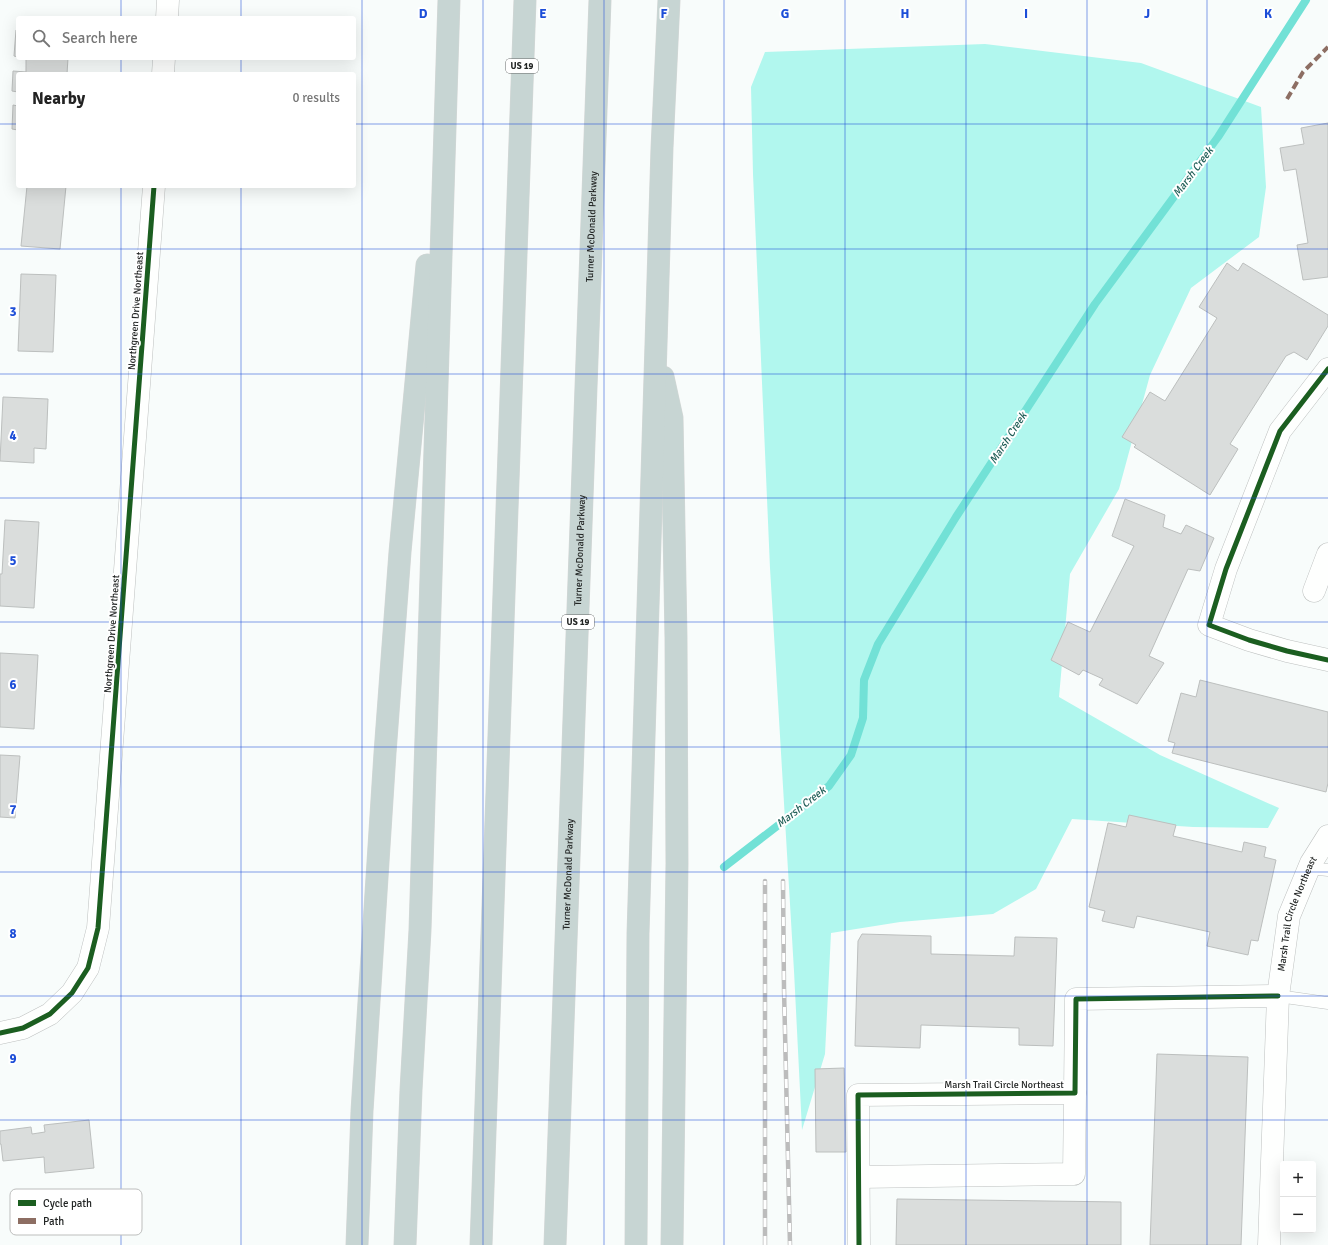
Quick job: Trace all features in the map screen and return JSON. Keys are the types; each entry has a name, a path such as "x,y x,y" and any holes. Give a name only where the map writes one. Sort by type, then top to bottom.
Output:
{"highway":[{"path":"405,1245 411,1090 421,914 449,0"},
{"name":"US 19","path":"481,1245 524,0"},
{"name":"Turner McDonald Parkway","path":"555,1245 600,0"},
{"path":"636,1245 638,942 662,148 669,0"},
{"path":"357,1245 362,1111 385,754 400,552 418,373 428,253 444,147"},
{"path":"656,350 672,418 676,638 677,863 672,1245"}],"street":[{"path":"167,16 168,0"},
{"path":"162,72 164,60"},
{"name":"Northgreen Drive Northeast","path":"0,1033 23,1028 50,1014 72,993 88,968 98,928 154,188"},
{"path":"1328,369 1280,431 1226,569 1209,625 1249,640 1287,651 1328,660"},
{"path":"1314,591 1328,554"},
{"name":"Marsh Trail Circle Northeast","path":"1269,1245 1278,996 1289,916 1318,869 1311,862 1328,836"},
{"name":"Marsh Trail Circle Northeast","path":"859,1245 858,1095 1075,1094 1076,999 1278,996"},
{"path":"859,1177 1074,1174 1075,1094"}],"lane":[{"path":"1278,996 1328,1003"}],"shaded area":[{"path":"985,44 1141,63 1261,107 1266,187 1259,237 1191,288 1150,375 1119,489 1070,574 1059,697 1160,755 1279,808 1268,828 1193,827 1072,819 1036,889 993,914 900,922 831,933 825,1054 802,1130 770,568 753,174 751,87 765,52"}],"building":[{"path":"16,30 16,56 14,56"},
{"path":"26,60 68,60 67,72 26,72"},
{"path":"13,71 26,72 16,72 16,92 12,91"},
{"path":"13,105 16,106 16,130 12,129"},
{"path":"1328,123 1328,277 1303,280 1297,245 1308,243 1296,169 1284,171 1280,148 1304,144 1301,128"},
{"path":"27,188 66,188 60,249 21,246"},
{"path":"1227,263 1238,271 1243,263 1328,315 1328,326 1307,360 1294,352 1286,356 1230,444 1238,449 1210,495 1134,447 1136,445 1122,437 1150,392 1165,401 1217,318 1199,307"},
{"path":"21,274 56,275 53,352 18,351"},
{"path":"3,397 48,399 46,449 34,448 34,463 0,461"},
{"path":"1125,499 1165,515 1163,527 1181,534 1186,525 1214,538 1200,571 1188,569 1149,656 1164,663 1137,704 1099,685 1103,679 1083,670 1079,675 1051,660 1068,622 1090,632 1134,546 1112,536"},
{"path":"5,520 39,522 34,608 0,606 0,574 2,574"},
{"path":"0,653 38,655 34,729 0,727"},
{"path":"1200,680 1328,712 1328,783 1326,792 1172,753 1175,743 1168,741 1181,693 1196,697"},
{"path":"0,755 20,756 15,818 0,817"},
{"path":"1129,815 1176,825 1173,836 1242,852 1244,842 1266,847 1264,857 1276,860 1258,941 1251,940 1248,955 1207,946 1210,932 1137,916 1134,928 1102,921 1105,911 1089,907 1108,823 1126,827"},
{"path":"862,934 931,936 931,954 1014,956 1015,937 1057,938 1053,1046 1019,1045 1019,1028 921,1025 920,1048 855,1046 858,941"},
{"path":"1157,1054 1248,1057 1241,1245 1150,1245"},
{"path":"844,1068 846,1152 816,1152 815,1069"},
{"path":"89,1120 94,1168 45,1173 44,1157 3,1161 0,1144 0,1131 31,1127 32,1134 45,1132 44,1125"},
{"path":"897,1199 1121,1202 1121,1245 896,1245"}],"waterway":[{"name":"Marsh Creek","path":"724,867 829,786 851,755 863,718 864,680 878,644 956,517 1095,304 1218,137 1306,0"}],"railway":[{"path":"765,881 765,1245"},
{"path":"783,881 790,1245"}],"marked path":[{"path":"1287,99 1303,72 1328,47"}],"cycle path":[{"path":"0,1033 23,1028 50,1014 72,993 88,968 98,928 154,188"},
{"path":"1328,369 1280,431 1226,569 1209,625 1249,640 1287,651 1328,660"},
{"path":"859,1245 858,1095 1075,1093 1076,999 1278,996"}]}
